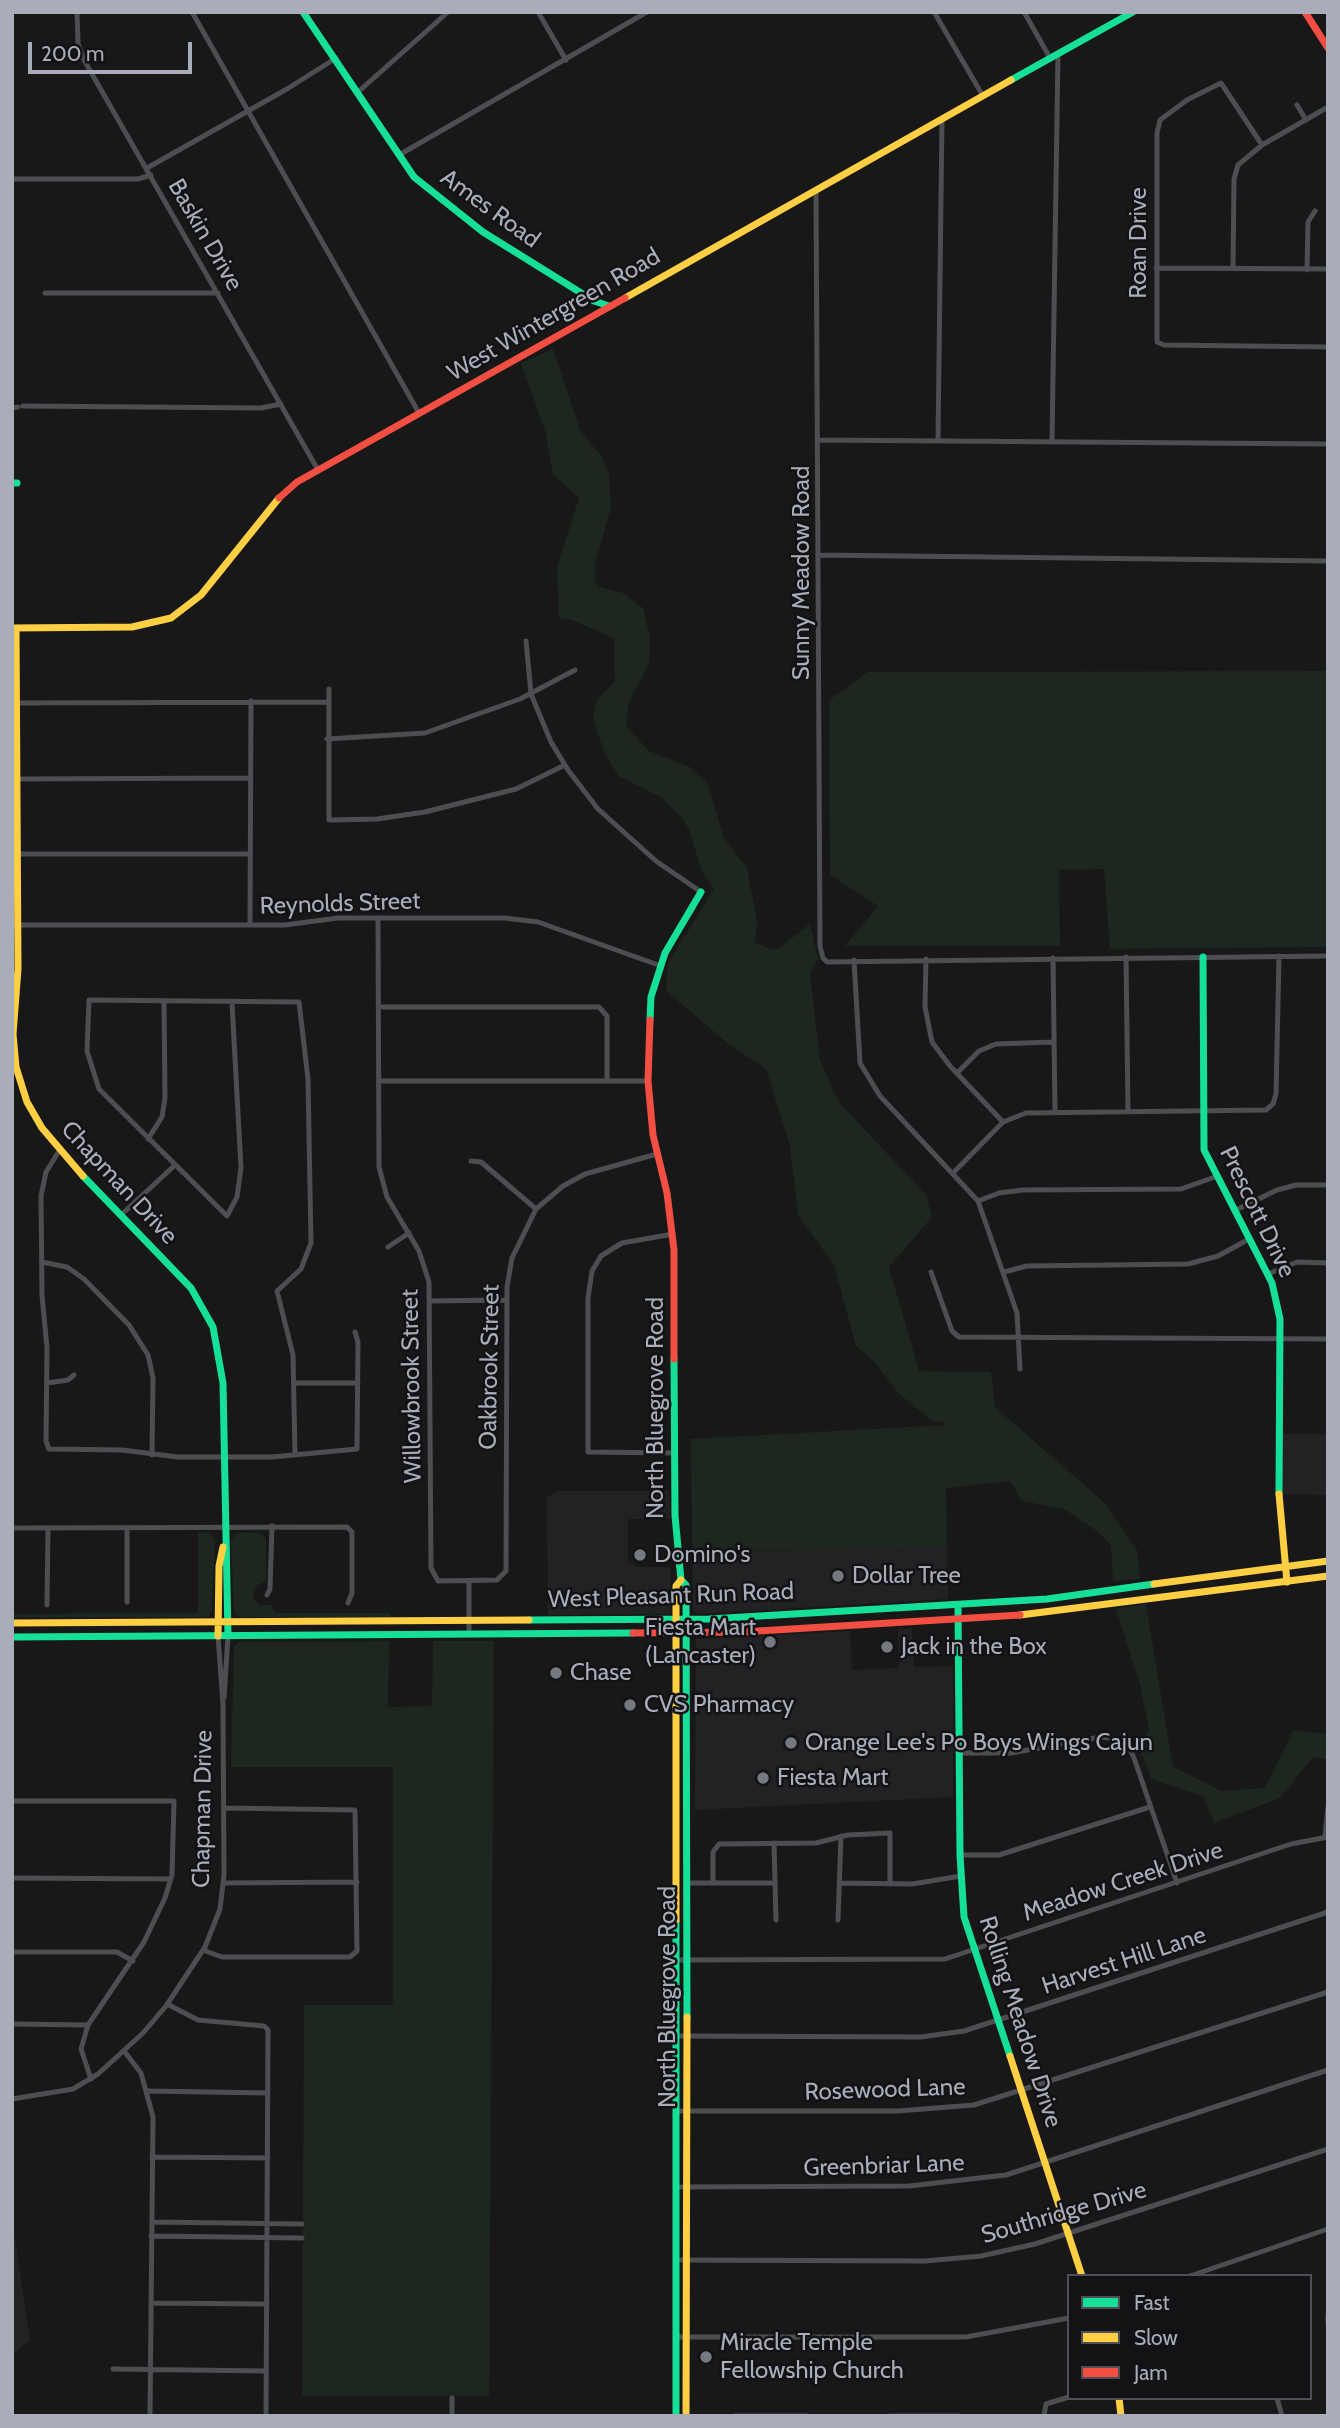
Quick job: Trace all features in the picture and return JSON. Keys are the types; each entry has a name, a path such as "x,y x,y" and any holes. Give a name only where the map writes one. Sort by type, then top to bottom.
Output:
{"main road":[{"name":"Ames Road","path":"303,12 414,177 464,218 547,273 594,301 608,306"},
{"name":"West Wintergreen Road","path":"14,628 132,627 171,618 201,595 276,501 318,470 1133,12"},
{"path":"1305,12 1327,47"},
{"name":"Chapman Drive","path":"14,628 18,854 13,1034 16,1067 34,1116 59,1151 191,1288 209,1318 222,1364 228,1636"},
{"path":"661,966 701,892"},
{"name":"Prescott Drive","path":"1203,957 1204,1150 1215,1177 1268,1274 1279,1310 1279,1509 1287,1582"},
{"name":"North Bluegrove Road","path":"661,966 651,997 649,1081 656,1154 673,1234 675,1516 681,1580 686,1585 687,1619 686,2416"},
{"name":"Chapman Drive","path":"218,1636 219,1566 224,1543"},
{"name":"West Pleasant Run Road","path":"12,1623 687,1619 1047,1599 1328,1561"},
{"name":"West Pleasant Run Road","path":"12,1637 687,1633 793,1629 1039,1614 1328,1576"},
{"name":"North Bluegrove Road","path":"676,2416 676,1586 681,1580"},
{"path":"1182,1580 1184,1594"},
{"name":"Rolling Meadow Drive","path":"958,1606 960,1855 964,1917 1081,2274"},
{"path":"792,1613 793,1629"},
{"path":"578,1620 578,1634"},
{"path":"394,1621 394,1635"},
{"path":"116,1622 117,1637"},
{"path":"678,1715 688,1715"},
{"path":"678,1742 688,1741"}],"street":[{"name":"Baskin Drive","path":"77,12 80,50 318,470"},
{"path":"192,12 419,413"},
{"path":"358,92 448,12"},
{"path":"538,12 566,60"},
{"path":"628,12 633,20"},
{"path":"399,155 647,12"},
{"path":"934,12 983,96"},
{"path":"1024,12 1054,56 1052,441"},
{"path":"12,179 138,179 336,58"},
{"name":"Roan Drive","path":"1262,145 1220,83 1187,100 1160,120 1157,133 1156,337 1160,345 1328,347"},
{"path":"1297,106 1306,120"},
{"path":"1233,268 1235,172 1242,160 1262,145 1328,107"},
{"path":"938,440 942,119"},
{"name":"Sunny Meadow Road","path":"816,188 820,946 827,962 854,960"},
{"path":"1307,270 1308,222 1315,211"},
{"path":"1156,268 1328,270"},
{"path":"45,293 218,293"},
{"path":"18,407 261,408 281,404"},
{"path":"818,440 1328,444"},
{"path":"818,555 1328,561"},
{"path":"526,641 531,694 551,742 565,765 598,809 656,861 701,892"},
{"path":"327,739 425,733 531,694 575,670"},
{"path":"329,689 329,820 377,819 425,812 516,789 565,765"},
{"path":"250,925 251,701"},
{"path":"16,703 328,702"},
{"path":"17,779 250,778"},
{"path":"18,854 250,854"},
{"name":"Reynolds Street","path":"15,925 250,925 378,918 525,919 661,966"},
{"name":"Willowbrook Street","path":"378,918 381,1181 390,1203 427,1269 430,1301 431,1568 433,1576 439,1581 469,1581"},
{"path":"954,1172 1003,1122 1026,1113 1262,1110 1275,1100 1279,956"},
{"path":"1020,1368 1017,1312 978,1201 954,1172 880,1096 865,1076 857,1049 854,960 1328,956"},
{"path":"1126,957 1128,1111"},
{"path":"1053,958 1055,1112"},
{"path":"926,959 925,1007 929,1031 938,1051 1003,1122"},
{"path":"232,1003 241,1168 237,1196 227,1216 99,1089 86,1041 89,1000 299,1002 308,1079 311,1243 301,1269 276,1291 291,1341 295,1383 295,1454"},
{"path":"148,1139 162,1116 165,1098 164,1001"},
{"path":"379,1007 599,1007 607,1016 607,1081"},
{"path":"958,1072 979,1051 996,1044 1054,1042"},
{"path":"379,1081 649,1081"},
{"path":"59,1151 42,1183 46,1441 49,1449 223,1456 357,1449 358,1342 355,1332"},
{"name":"Oakbrook Street","path":"469,1581 501,1579 507,1566 506,1300 512,1258 536,1209 553,1193 585,1174 656,1154"},
{"path":"471,1161 481,1162 536,1209"},
{"path":"121,1214 174,1166"},
{"path":"978,1201 1022,1190 1181,1189 1215,1177"},
{"path":"1234,1211 1276,1190 1296,1185 1328,1185"},
{"path":"388,1247 409,1233"},
{"path":"673,1234 622,1243 601,1256 592,1271 588,1298 588,1452 675,1453"},
{"path":"1004,1272 1027,1266 1188,1264 1218,1256 1249,1240"},
{"path":"42,1262 62,1265 84,1279 129,1325 148,1355 153,1378 152,1455"},
{"path":"1268,1274 1297,1262 1328,1263"},
{"path":"931,1272 956,1336 1019,1339 1328,1339"},
{"path":"430,1301 506,1300"},
{"path":"47,1383 68,1380 74,1375"},
{"path":"295,1383 358,1383"},
{"path":"267,1595 270,1589 272,1526"},
{"path":"12,1528 347,1527 352,1532 352,1592 348,1603"},
{"path":"47,1605 48,1528"},
{"path":"127,1528 127,1602"},
{"path":"469,1581 469,1634"},
{"name":"Chapman Drive","path":"12,2099 73,2089 90,2079 124,2051 167,2004 203,1950 220,1909 223,1883 223,1704 218,1636"},
{"name":"Chapman Drive","path":"223,1704 228,1636"},
{"path":"960,1753 1011,1753 1111,1737 1129,1747 1177,1883"},
{"path":"12,1801 174,1801 170,1879 152,1928 88,2025 81,2049 90,2079"},
{"path":"1327,1837 1328,1806"},
{"path":"960,1855 999,1855 1150,1807"},
{"path":"203,1950 231,1957 350,1957 358,1951 355,1810 225,1808"},
{"path":"713,1883 713,1852 716,1846 816,1843 841,1836 890,1833 890,1884"},
{"path":"838,1920 841,1836"},
{"name":"Meadow Creek Drive","path":"677,1960 945,1959 1291,1844 1327,1837"},
{"path":"774,1843 776,1920"},
{"path":"841,1883 912,1884 961,1876"},
{"path":"12,1878 170,1879"},
{"path":"223,1883 357,1882"},
{"path":"688,1883 774,1883"},
{"name":"Harvest Hill Lane","path":"677,2036 921,2037 964,2031 1328,1912"},
{"path":"12,1952 117,1952 132,1961"},
{"name":"Rosewood Lane","path":"677,2111 936,2110 987,2102 1328,1992"},
{"path":"167,2004 198,2020 264,2026 268,2030 266,2416"},
{"path":"12,2024 88,2025"},
{"path":"124,2051 141,2073 153,2117 150,2416"},
{"name":"Greenbriar Lane","path":"677,2187 928,2186 1006,2175 1328,2070"},
{"path":"148,2091 268,2092"},
{"name":"Southridge Drive","path":"676,2260 952,2260 1000,2252 1068,2234 1328,2149"},
{"path":"152,2157 268,2158"},
{"path":"152,2222 302,2224"},
{"path":"1196,2274 1328,2229"},
{"path":"151,2236 302,2238"},
{"path":"151,2303 267,2304"},
{"path":"1328,2316 1328,2324"},
{"path":"676,2337 966,2337 1067,2318"},
{"path":"113,2369 266,2371"},
{"path":"452,2398 452,2416"},
{"path":"1044,2416 1046,2404 1067,2398"},
{"path":"735,2416 808,2416"},
{"path":"890,2416 960,2416"}],"shaded area":[{"path":"553,349 581,432 603,458 609,475 611,508 595,563 595,580 598,587 623,593 643,608 650,638 649,664 629,702 626,726 649,751 690,767 708,784 724,838 747,868 757,922 755,942 771,950 779,948 810,924 818,959 810,973 820,1060 838,1101 926,1195 932,1217 889,1267 919,1371 991,1372 995,1407 1105,1503 1137,1550 1140,1579 1113,1581 1111,1545 1097,1531 1064,1509 1022,1501 1010,1481 946,1488 947,1549 692,1551 691,1439 945,1425 945,1422 932,1421 898,1393 875,1362 856,1346 834,1265 798,1215 790,1146 766,1069 731,1046 666,991 668,963 714,889 702,872 689,829 681,817 662,798 619,776 605,755 593,719 597,700 615,681 614,639 573,620 559,618 557,567 579,498 553,475 545,431 521,363"},
{"path":"1328,671 1328,947 1110,949 1104,869 1059,870 1060,946 845,946 878,906 830,875 829,700 868,672"},
{"path":"1282,1434 1328,1434 1328,1495 1282,1494"},
{"path":"556,1491 669,1491 670,1519 628,1519 628,1559 637,1567 670,1567 671,1614 548,1615 547,1498"},
{"path":"198,1533 209,1533 215,1540 212,1612 207,1617 12,1617 12,1614 198,1613"},
{"path":"237,1533 259,1533 266,1539 266,1581 256,1586 253,1596 259,1605 271,1605 275,1613 390,1613 390,1617 239,1617 234,1612 231,1540"},
{"path":"947,1549 948,1599 697,1614 693,1611 692,1551"},
{"path":"1146,1604 1173,1767 1221,1791 1265,1788 1294,1730 1328,1734 1328,1760 1313,1757 1280,1798 1214,1823 1203,1796 1151,1779 1138,1744 1149,1731 1140,1685 1116,1609"},
{"path":"912,1628 914,1667 953,1666 953,1797 695,1810 696,1639 850,1631 852,1670 899,1668 898,1629"},
{"path":"389,1641 388,1707 432,1706 433,1641 494,1641 489,2396 302,2396 304,2005 393,2005 393,1767 231,1767 234,1647 239,1642"},
{"path":"12,2218 30,2340 12,2355"}],"traffic: fast":[{"path":"303,12 414,177 483,232 594,301 609,306"},
{"path":"1011,80 1133,12"},
{"path":"12,483 17,483"},
{"path":"650,1020 651,997 665,953 701,892"},
{"path":"1203,957 1204,1150 1272,1283 1280,1319 1279,1494"},
{"path":"83,1176 191,1288 213,1327 223,1383 228,1636"},
{"path":"674,1359 675,1516 681,1580 686,1585 687,2017"},
{"path":"529,1620 709,1619 1047,1599 1154,1584"},
{"path":"958,1606 960,1855 964,1917 1010,2056"},
{"path":"12,1637 633,1633"},
{"path":"676,1920 676,2416"}],"traffic: slow":[{"path":"625,298 1011,80"},
{"path":"12,628 132,627 171,618 201,595 279,498"},
{"path":"16,628 18,969 13,1034 16,1067 27,1102 42,1128 83,1176"},
{"path":"1279,1494 1287,1582"},
{"path":"218,1636 219,1566 223,1547"},
{"path":"1154,1584 1328,1561"},
{"path":"1020,1615 1328,1576"},
{"path":"676,1920 676,1586 681,1580"},
{"path":"12,1623 529,1620"},
{"path":"686,2416 687,2017"},
{"path":"1010,2056 1081,2274"},
{"path":"1119,2400 1121,2416"}],"traffic: jam":[{"path":"1305,12 1328,48"},
{"path":"279,498 297,482 625,298"},
{"path":"650,1020 648,1081 653,1135 667,1193 674,1250 674,1359"},
{"path":"633,1633 742,1632 1020,1615"}],"place":[{"name":"Domino's","path":"640,1555"},
{"name":"Dollar Tree","path":"838,1576"},
{"name":"Fiesta Mart (Lancaster)","path":"770,1642"},
{"name":"Jack in the Box","path":"887,1647"},
{"name":"Chase","path":"556,1673"},
{"name":"CVS Pharmacy","path":"630,1705"},
{"name":"Orange Lee's Po Boys Wings Cajun","path":"791,1743"},
{"name":"Fiesta Mart","path":"763,1778"},
{"name":"Miracle Temple Fellowship Church","path":"706,2357"}]}
